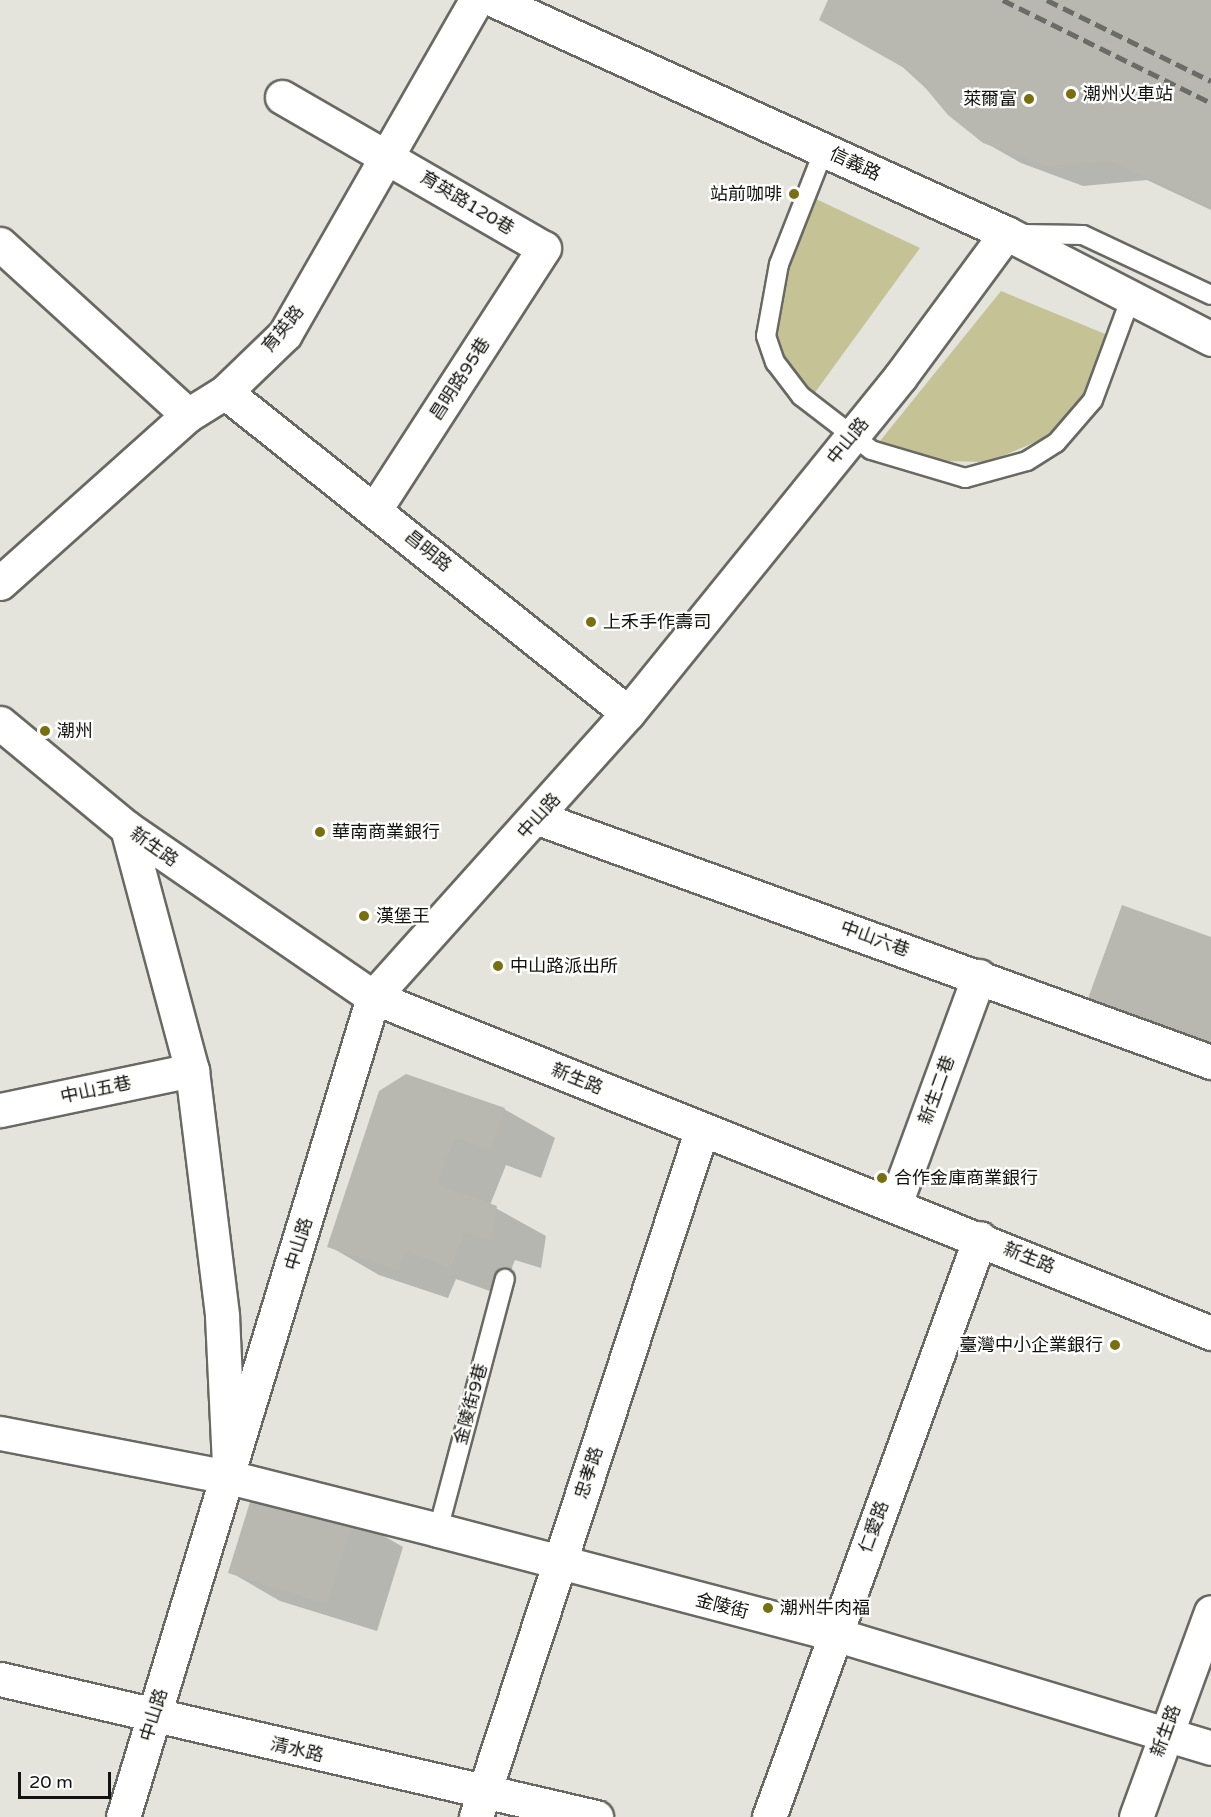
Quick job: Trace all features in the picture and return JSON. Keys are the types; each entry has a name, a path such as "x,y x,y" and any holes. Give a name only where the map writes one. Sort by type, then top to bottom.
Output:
{"street":[{"name":"育英路","path":"0,584 188,415 225,392 285,334 390,157 476,0"},
{"name":"信義路","path":"494,0 1006,233 1211,339"},
{"name":"育英路120巷","path":"282,97 390,157 544,248"},
{"name":"中山路","path":"123,1817 229,1477 373,998 538,818 628,713 852,437 1006,233"},
{"path":"0,244 188,415"},
{"name":"昌明路95巷","path":"375,509 544,248"},
{"name":"昌明路","path":"225,392 375,509 628,713"},
{"name":"新生路","path":"0,723 127,828 373,998 980,1238 1211,1334"},
{"name":"中山六巷","path":"538,818 1211,1062"},
{"name":"中山路","path":"127,828 192,1070 222,1316 229,1477"},
{"name":"新生二巷","path":"895,1204 979,976"},
{"name":"中山五巷","path":"0,1110 192,1070"},
{"name":"忠孝路","path":"480,1805 702,1129"},
{"name":"仁愛路","path":"769,1817 980,1238"},
{"name":"金陵街","path":"0,1433 229,1477 438,1530 558,1565 834,1634 1162,1736 1211,1748"},
{"name":"新生路","path":"1136,1817 1162,1736 1211,1612"},
{"name":"清水路","path":"0,1678 153,1716 480,1805 596,1817"}],"lane":[{"path":"824,150 779,264 766,336 789,382 852,437 896,461 965,478 1027,461 1056,443 1093,400 1131,297"},
{"path":"1006,233 1083,235 1210,295"},
{"name":"金陵街9巷","path":"438,1530 505,1279"}],"shaded area":[{"path":"816,199 920,248 811,398 787,370 773,335 781,282"},
{"path":"1001,291 1110,336 1075,414 1038,441 988,462 942,461 880,441"}],"building":[{"name":"潮州火車站","path":"828,0 1211,0 1211,207 1110,161 1046,166 983,143 948,115 913,73 819,20"},
{"path":"1122,905 1211,937 1211,1062 1082,1015"},
{"path":"406,1074 505,1108 490,1150 455,1138 437,1184 497,1206 491,1240 465,1232 450,1268 406,1251 398,1270 327,1247 379,1091"},
{"path":"270,1491 354,1517 327,1604 228,1573 250,1502"}],"railway":[{"path":"1003,0 1211,103"},
{"path":"1047,0 1211,81"}],"place":[{"name":"潮州火車站","path":"1071,94"},
{"name":"萊爾富","path":"1029,99"},
{"name":"站前咖啡","path":"794,194"},
{"name":"上禾手作壽司","path":"591,622"},
{"name":"潮州","path":"45,731"},
{"name":"華南商業銀行","path":"320,832"},
{"name":"漢堡王","path":"364,916"},
{"name":"中山路派出所","path":"498,966"},
{"name":"合作金庫商業銀行","path":"882,1178"},
{"name":"臺灣中小企業銀行","path":"1115,1345"},
{"name":"潮州牛肉福","path":"768,1608"}]}
